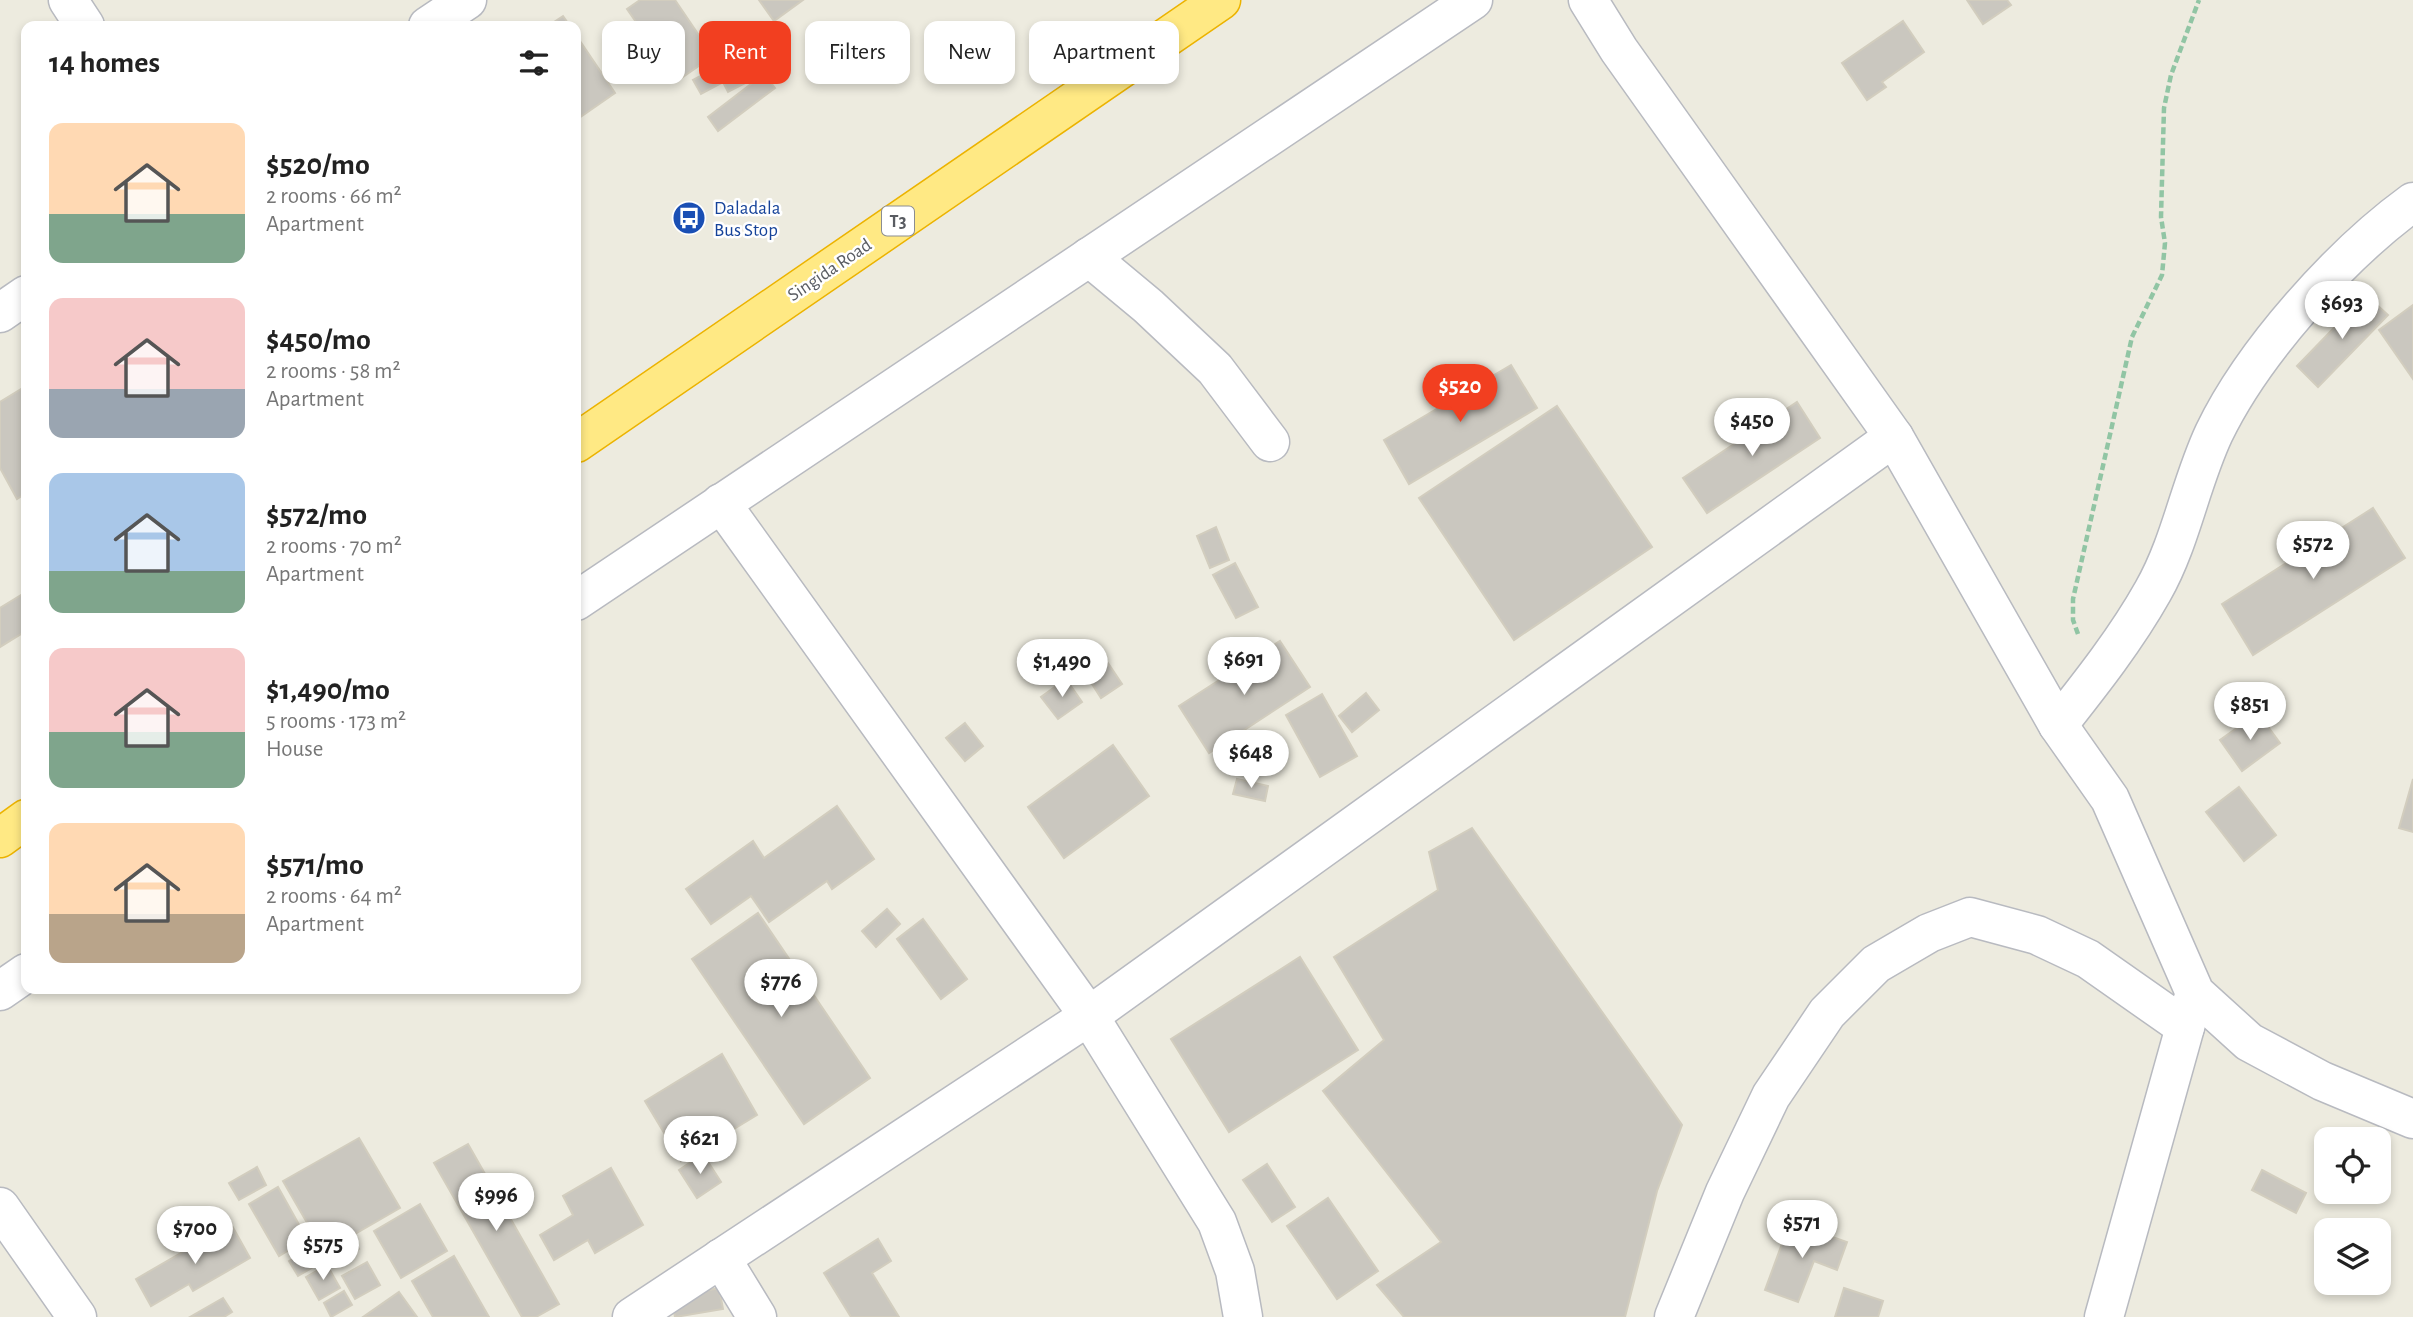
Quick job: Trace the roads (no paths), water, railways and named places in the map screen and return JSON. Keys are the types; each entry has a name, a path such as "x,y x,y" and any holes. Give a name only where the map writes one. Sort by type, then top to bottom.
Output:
{"highway":[{"name":"Singida Road","path":"581,440 1221,0"},
{"path":"0,838 21,823"}],"street":[{"path":"68,0 83,21"},
{"path":"436,21 467,0"},
{"path":"581,598 1473,0"},
{"path":"1588,0 1619,50 1894,437 2058,725 2110,799 2190,1010 2104,1317"},
{"path":"2058,725 2102,669 2154,590 2187,513 2214,434 2253,367 2308,300 2387,221 2413,202"},
{"path":"1089,257 1148,306 1215,369 1270,442"},
{"path":"0,313 21,298"},
{"path":"632,1317 1090,1016 1894,437"},
{"path":"721,503 1090,1016 1217,1222 1235,1271 1243,1317"},
{"path":"1674,1317 1725,1192 1771,1096 1827,1013 1876,964 1929,933 1970,917 2037,935 2190,1010 2322,1081 2413,1119"},
{"path":"0,991 21,976"},
{"path":"0,1208 77,1317"},
{"path":"721,1258 757,1317"}],"place":[{"name":"Daladala Bus Stop","path":"689,218"}]}
